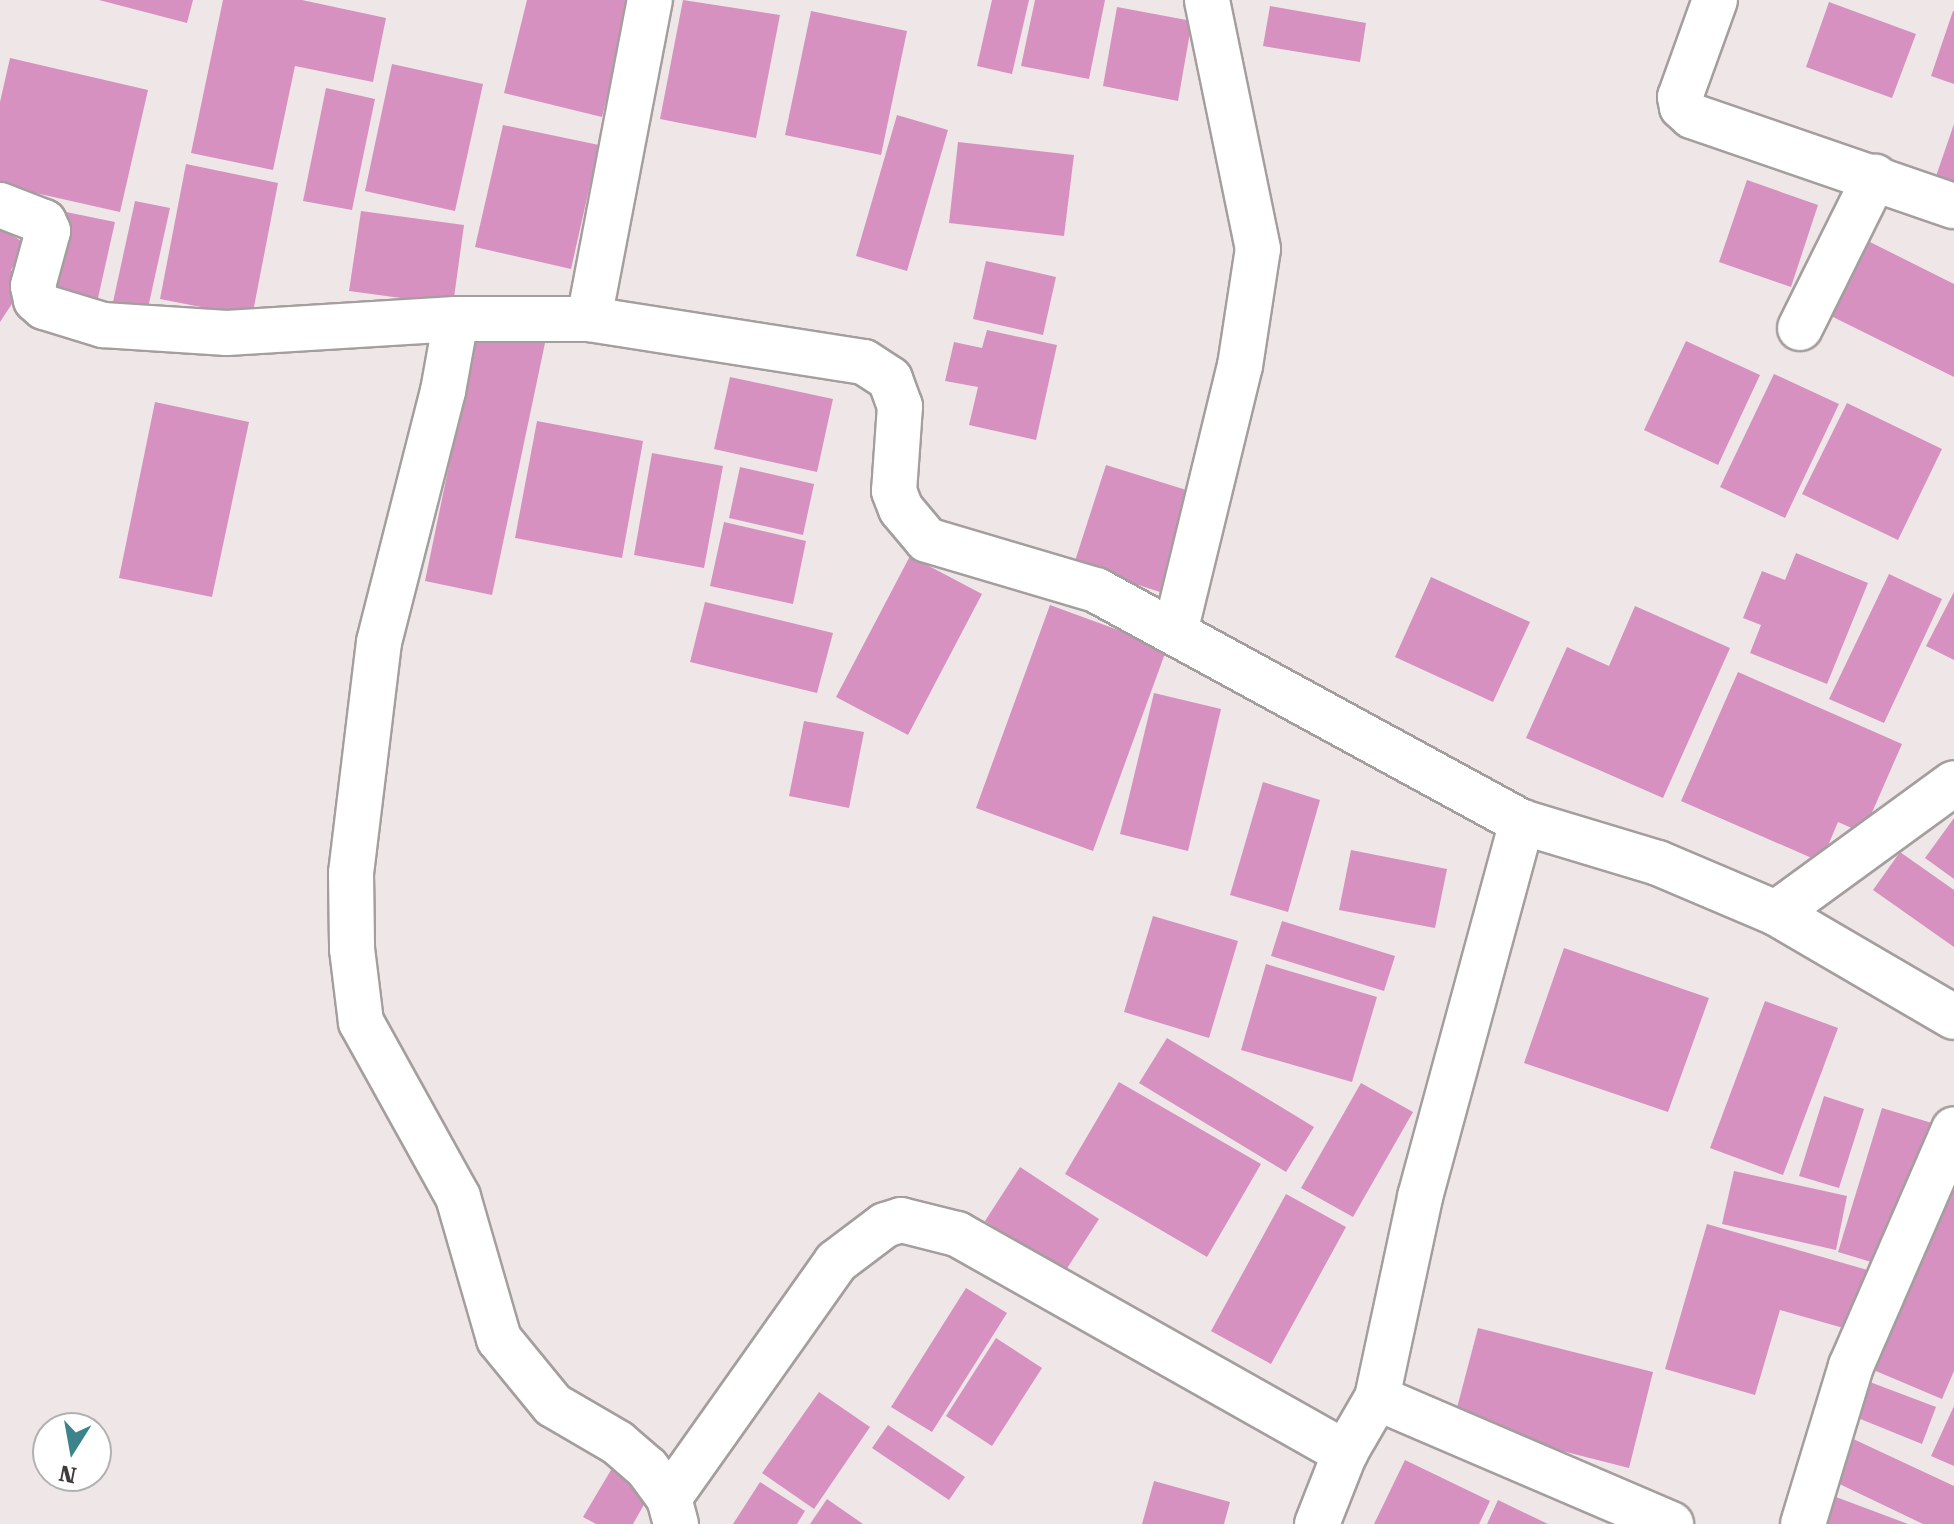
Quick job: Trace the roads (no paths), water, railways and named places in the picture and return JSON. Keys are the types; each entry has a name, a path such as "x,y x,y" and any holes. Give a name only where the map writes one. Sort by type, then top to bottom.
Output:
{"street":[{"path":"589,319 650,0"},
{"path":"1175,632 1237,381 1258,249 1207,0"},
{"path":"1715,0 1680,97 1682,107 1692,116 1954,206"},
{"path":"1800,328 1875,177"},
{"path":"0,205 44,222 48,231 33,286 36,300 44,307 92,322 227,333 456,319 589,319 864,362 890,379 900,406 894,491 901,509 927,540 1096,590 1522,822 1658,863 1776,913 1954,1017"},
{"path":"456,319 443,391 379,642 351,873 352,949 361,1022 458,1197 499,1339 553,1405 618,1443 647,1468 672,1511 836,1262 885,1225 901,1220 957,1234 1345,1453"},
{"path":"1776,913 1954,783"},
{"path":"1317,1524 1345,1453 1377,1398 1420,1197 1522,822"},
{"path":"1803,1524 1851,1366 1954,1129"},
{"path":"1377,1398 1671,1524"}]}
